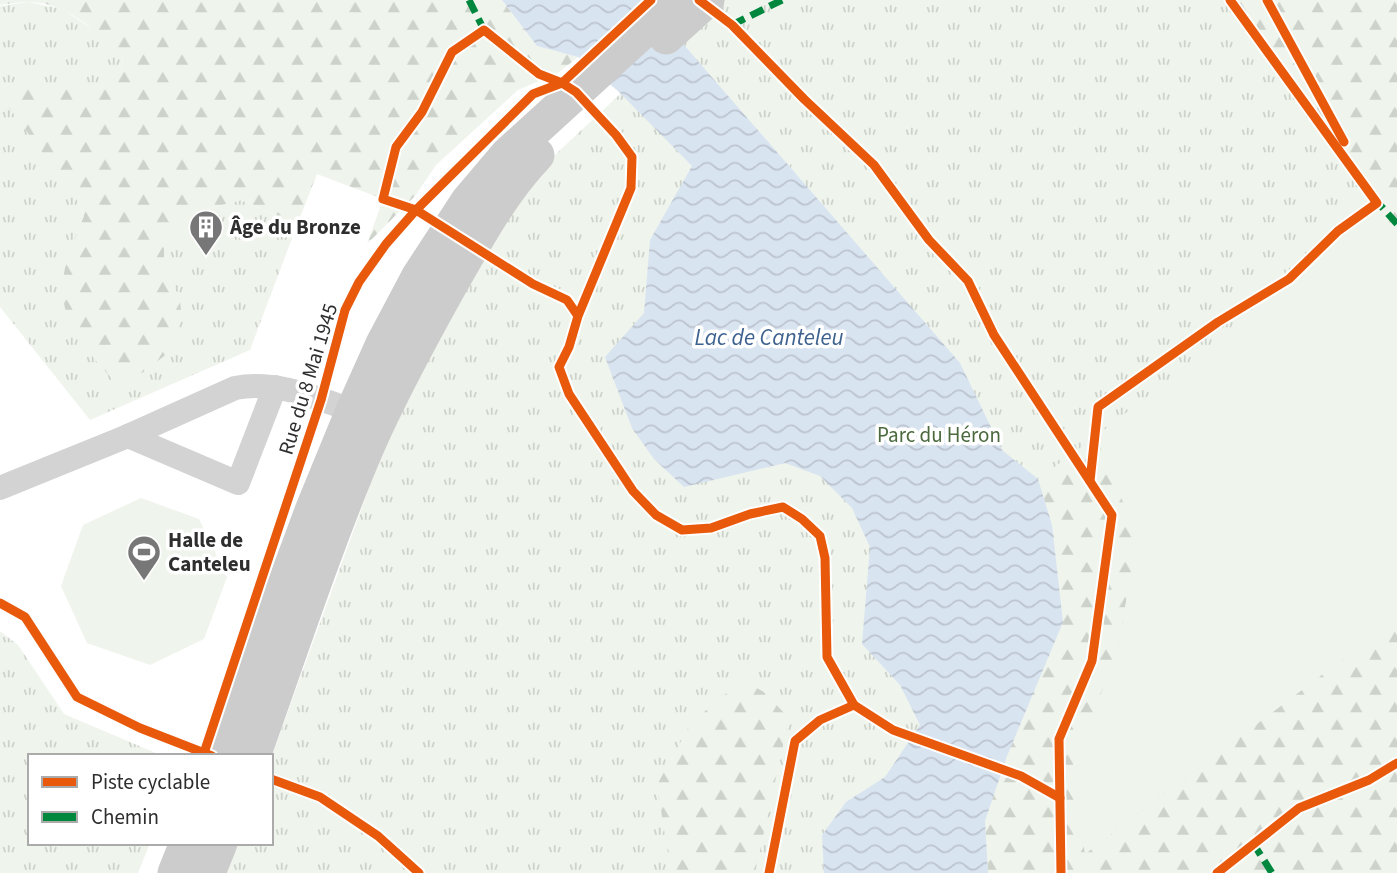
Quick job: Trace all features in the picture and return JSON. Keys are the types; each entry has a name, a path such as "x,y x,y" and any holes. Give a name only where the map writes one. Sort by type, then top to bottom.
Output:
{"main road":[{"path":"254,754 345,503 366,415 398,313 457,215 485,178 507,155 583,99 691,5"},
{"path":"222,754 312,511 366,415"},
{"path":"175,873 186,845"},
{"path":"208,873 219,845"}],"street":[{"path":"0,488 128,436 235,388 249,385 275,387 366,415"},
{"path":"128,436 238,483 275,387"}],"green space":[{"path":"0,0 502,0 537,46 578,57 558,73 518,90 436,165 415,196 367,244 383,199 317,174 297,225 241,200 191,213 164,241 164,274 179,295 182,317 172,350 142,373 115,382 74,331 64,302 66,262 84,216 76,198 7,105 9,89 28,81 48,85 100,87 122,70 123,56 92,28 68,12 42,3 0,5"},
{"name":"Parc du Héron","path":"721,0 1397,0 1397,873 226,873 237,845 273,845 272,754 390,430 520,192 558,152"},
{"path":"1229,0 1397,0 1397,234 1381,216"},
{"path":"29,2 62,9 99,33 123,56 122,70 100,87 48,86 29,81 84,217 65,267 179,295 164,274 164,241 191,213 241,200 297,225 250,350 90,420 0,307 0,6"},
{"path":"1381,216 1397,234 1397,618 1085,854 1073,761 1117,656 1137,536 1096,436"},
{"path":"1096,436 1137,536 1117,656 1073,761 1085,854 1397,618 1397,873 988,873 985,821 1007,756 1052,525 1038,479"},
{"name":"Halle de Canteleu","path":"141,498 199,519 227,577 204,639 150,665 87,643 61,586 83,525"},
{"path":"0,631 18,645 64,714 158,754 28,754 28,845 149,845 138,873 0,873"},
{"path":"742,680 764,692 789,718 755,873 671,873 657,785 691,723"}],"water":[{"name":"Lac de Canteleu","path":"502,0 645,0 960,363 1002,450 1038,479 1052,525 1063,622 1007,756 985,821 988,873 824,873 822,835 846,802 885,777 920,725 900,685 862,644 870,547 852,508 820,476 785,463 684,487 654,459 632,428 605,357 644,313 650,240 692,166 619,92 578,57 537,46"}],"marked path":[{"path":"469,0 484,30 490,34"},
{"path":"732,25 782,0"},
{"path":"1374,198 1397,224"},
{"path":"1253,843 1272,873"}],"cycle path":[{"name":"Rue du 8 Mai 1945","path":"204,754 321,400 345,310 359,282 386,244 416,210 533,94 562,83 651,0"},
{"path":"699,0 732,25 804,99 874,165 929,240 968,281 994,335 1112,515 1092,661 1059,739 1061,873"},
{"path":"1090,481 1098,407 1218,322 1289,279 1338,231 1377,203 1230,0"},
{"path":"1267,0 1344,142"},
{"path":"578,316 631,188 632,157 616,135 576,92 539,74 484,30 452,52 422,112 396,147 383,199 416,210 533,284 567,300 578,316 569,347 559,367 569,394 633,491 656,515 682,530 711,528 750,514 783,507 802,519 820,536 825,558 827,657 854,705 893,730 1021,776 1060,798"},
{"path":"0,603 25,617 77,697 140,728 207,754"},
{"path":"769,873 795,741 820,720 854,705"},
{"path":"1217,873 1299,808 1369,780 1397,763"},
{"path":"273,780 320,797 378,836 419,873"}],"place":[{"name":"Âge du Bronze","path":"206,257"},
{"name":"Halle de Canteleu","path":"144,582"}]}
